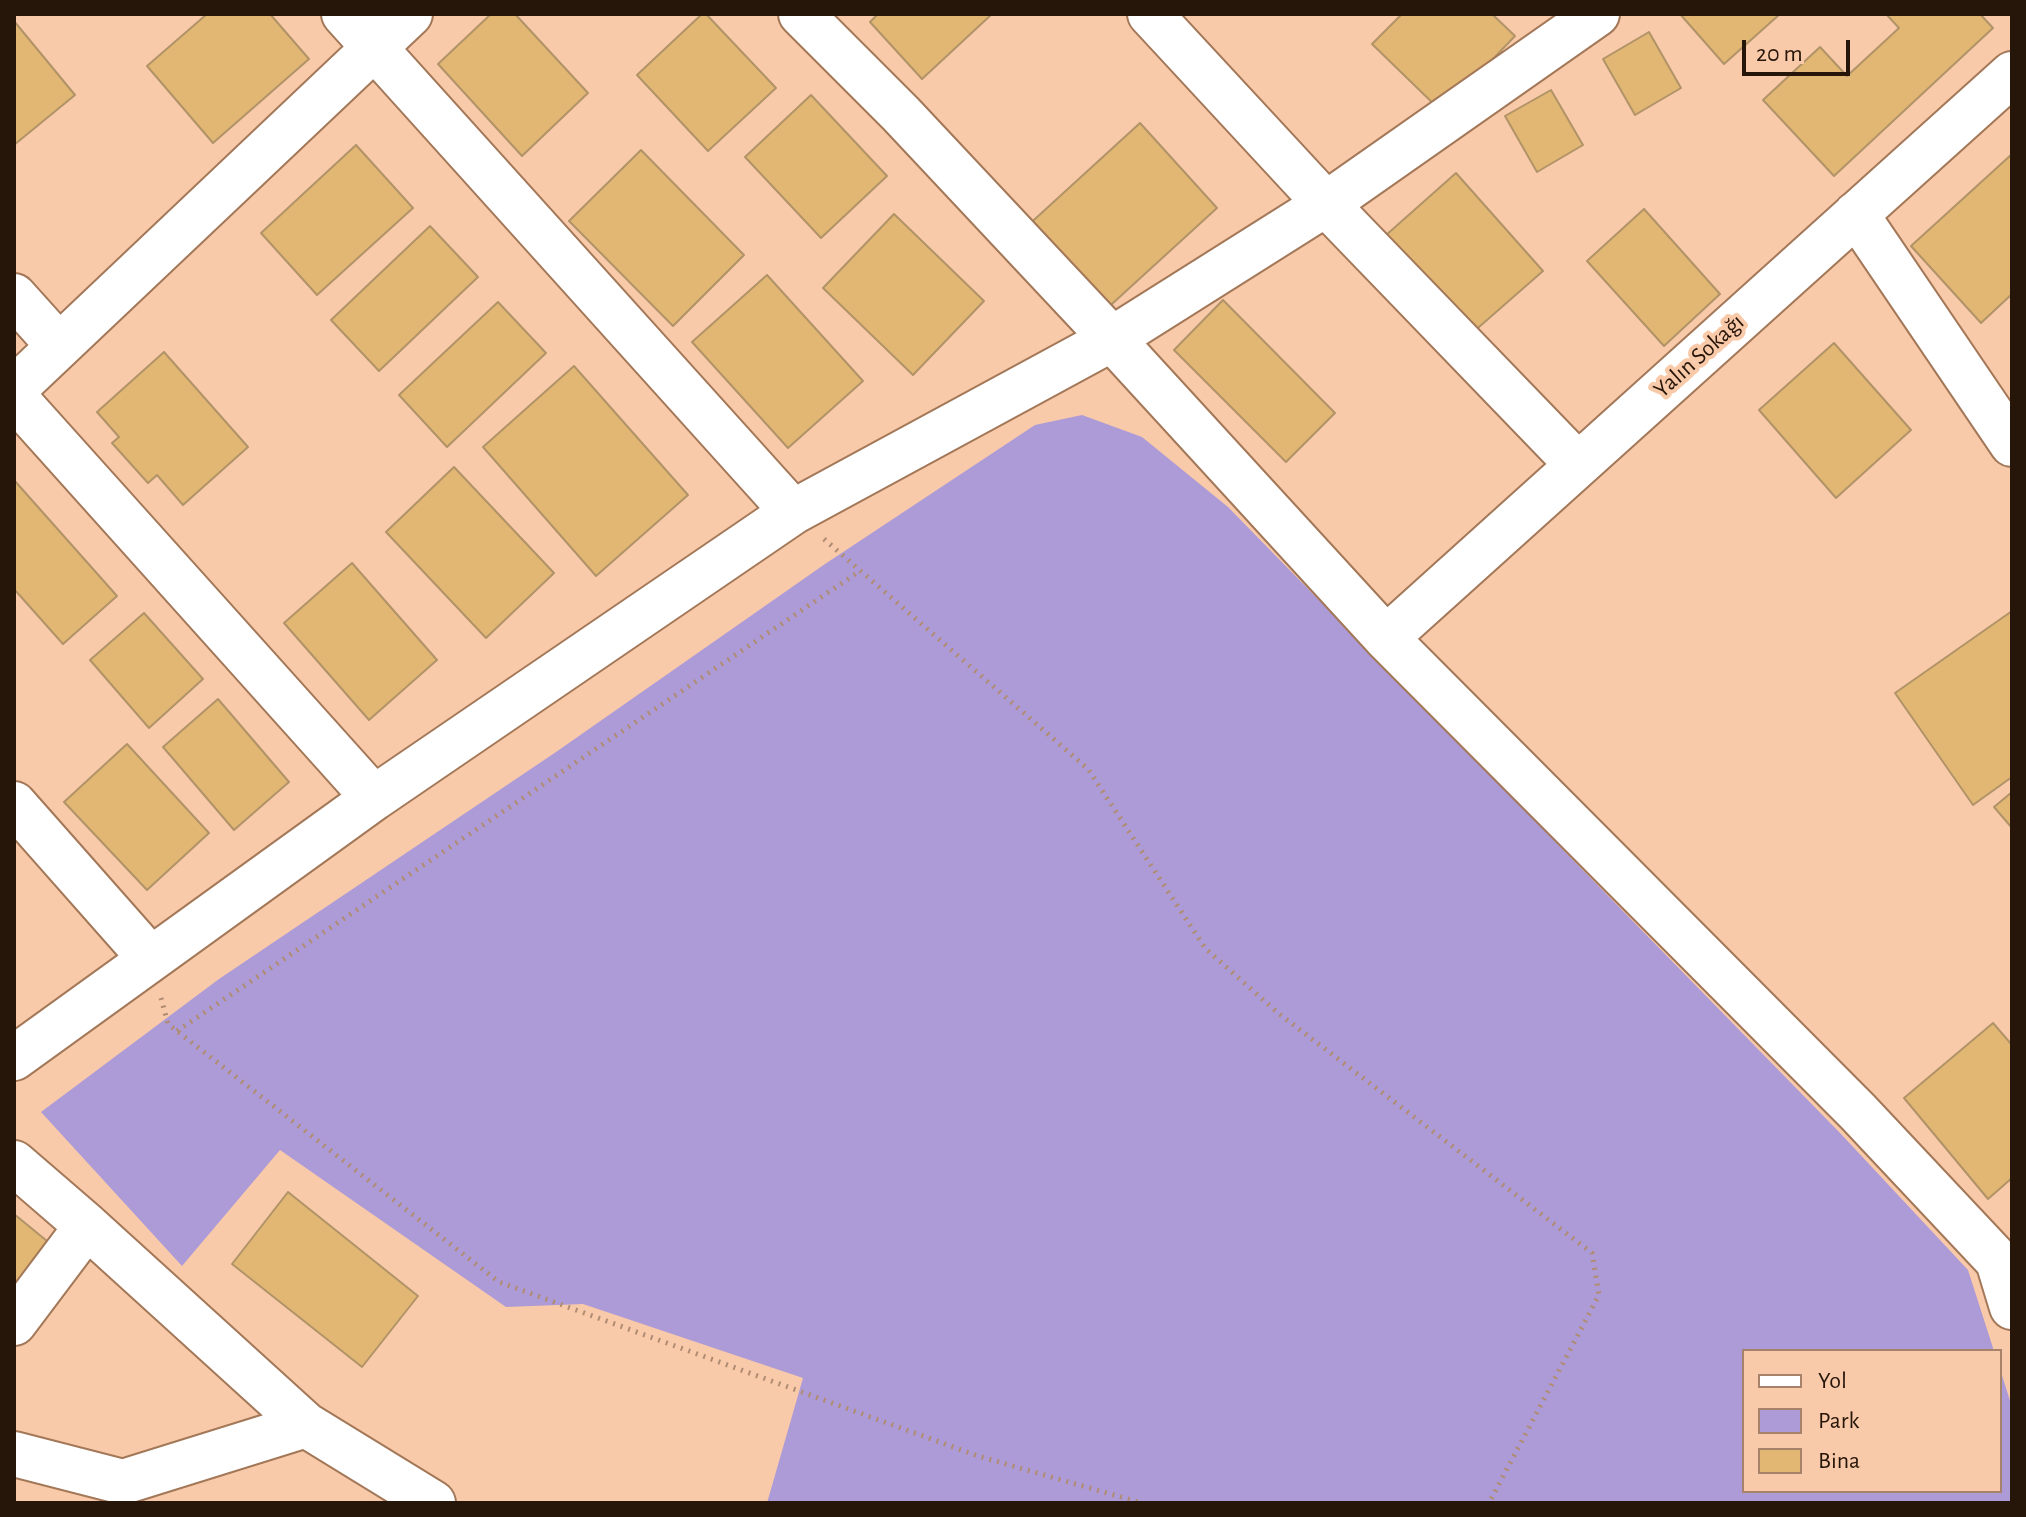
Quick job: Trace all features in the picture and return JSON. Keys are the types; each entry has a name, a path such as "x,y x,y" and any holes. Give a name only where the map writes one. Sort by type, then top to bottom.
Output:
{"street":[{"path":"344,14 793,512"},
{"path":"14,389 410,14"},
{"path":"801,14 901,114 1112,339 1386,638 2005,1257 2012,1307"},
{"path":"1150,14 1326,204 1578,465"},
{"path":"14,1058 374,798 793,512 1112,339 1326,204 1587,17"},
{"name":"Yalın Sokağı","path":"1386,638 2012,74"},
{"path":"1856,214 2012,444"},
{"path":"14,296 59,346"},
{"path":"14,397 374,798"},
{"path":"14,804 150,958"},
{"path":"14,1163 306,1425 433,1503"},
{"path":"14,1323 87,1226"},
{"path":"14,1454 121,1492 306,1425"}],"path":[{"path":"793,512 1088,769 1205,948 1278,1013 1592,1253 1599,1295 1489,1503"},
{"path":"177,1031 860,571"},
{"path":"150,958 168,1024 499,1282 978,1456 1142,1503"}],"green space":[{"path":"1082,415 1142,437 1228,507 1841,1134 1968,1270 1993,1349 1742,1349 1742,1493 2002,1493 2002,1375 2012,1407 2012,1503 767,1503 803,1378 583,1304 506,1307 280,1150 182,1266 41,1112 219,979 556,752 825,564 1035,425"}],"building":[{"path":"207,14 270,14 309,59 213,143 147,66"},
{"path":"491,14 515,14 588,93 522,156 438,64"},
{"path":"702,14 706,14 776,88 708,151 637,75"},
{"path":"878,14 992,14 922,79 870,22"},
{"path":"1402,14 1492,14 1515,36 1442,112 1372,44"},
{"path":"1680,14 1780,14 1724,64"},
{"path":"1886,14 1980,14 1993,28 1834,176 1763,100 1820,47 1847,76 1899,28"},
{"path":"14,21 75,95 14,145"},
{"path":"1649,32 1681,88 1635,115 1603,59"},
{"path":"1551,90 1583,145 1537,172 1505,116"},
{"path":"811,95 887,176 821,238 745,157"},
{"path":"1140,123 1217,208 1101,314 1024,229"},
{"path":"356,145 413,208 317,295 261,233"},
{"path":"641,150 744,255 673,326 569,221"},
{"path":"2012,154 2012,294 1981,323 1911,246"},
{"path":"1456,173 1543,271 1471,334 1385,236"},
{"path":"1644,209 1720,294 1664,346 1587,261"},
{"path":"894,214 984,301 913,375 823,288"},
{"path":"430,226 478,277 379,371 331,320"},
{"path":"767,275 863,381 788,448 692,342"},
{"path":"1223,300 1335,413 1286,462 1174,350"},
{"path":"498,302 546,353 447,447 399,395"},
{"path":"1834,343 1911,430 1836,498 1759,410"},
{"path":"164,352 248,447 183,505 157,475 148,483 112,443 119,437 97,412"},
{"path":"574,366 688,495 596,576 483,447"},
{"path":"454,467 554,573 486,638 386,532"},
{"path":"14,480 117,596 63,644 14,589"},
{"path":"352,563 437,660 369,720 284,623"},
{"path":"2012,611 2012,777 1973,805 1895,693"},
{"path":"144,613 203,679 149,728 90,660"},
{"path":"218,699 289,782 234,830 163,747"},
{"path":"127,744 209,833 147,890 64,802"},
{"path":"2012,792 2012,828 1994,807"},
{"path":"1993,1023 2012,1045 2012,1178 1988,1199 1904,1098"},
{"path":"288,1192 418,1296 362,1367 232,1264"},
{"path":"14,1214 47,1241 14,1286"}]}
